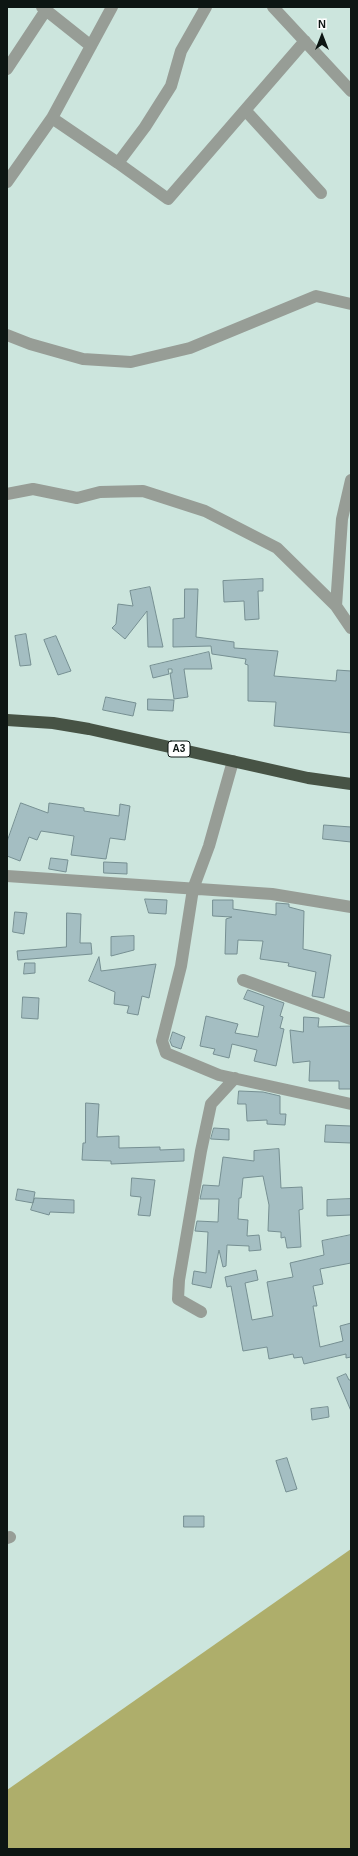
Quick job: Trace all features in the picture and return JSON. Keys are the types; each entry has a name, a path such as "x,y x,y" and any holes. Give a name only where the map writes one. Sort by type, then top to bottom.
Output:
{"highway":[{"name":"A3","path":"7,720 52,723 89,729 308,778 351,784"}],"street":[{"path":"7,182 52,118 112,7"},
{"path":"118,163 145,127 171,86 181,51 206,7"},
{"path":"273,7 351,90"},
{"path":"7,69 44,9 91,46"},
{"path":"52,118 168,199 246,111 305,41"},
{"path":"246,111 321,193"},
{"path":"7,335 30,344 83,359 131,362 190,348 316,296 351,304"},
{"path":"336,606 342,520 351,480"},
{"path":"7,494 33,489 76,498 100,492 144,491 205,511 277,548 336,606 351,628"},
{"path":"233,761 209,846 193,889 181,966 162,1041 166,1054 219,1075 351,1104"},
{"path":"7,876 272,894 351,906"},
{"path":"243,980 351,1019"},
{"path":"201,1312 178,1299 179,1280 200,1151 211,1104 235,1078"}],"shaded area":[{"path":"351,1549 351,1849 7,1849 7,1790"}],"building":[{"path":"263,579 263,591 258,591 259,619 245,620 244,601 224,602 223,581"},
{"path":"150,587 163,647 148,647 147,611 125,639 112,628 116,624 118,604 133,606 130,591"},
{"path":"185,589 198,589 196,637 234,642 234,648 278,651 274,676 336,681 337,670 351,671 351,733 274,726 276,702 248,701 248,665 245,664 246,659 212,654 211,646 173,647 173,619 184,618"},
{"path":"26,634 31,665 20,666 15,636"},
{"path":"56,636 71,671 58,675 44,640"},
{"path":"209,652 212,669 184,669 188,697 174,699 170,673 172,673 172,669 168,669 169,674 153,678 150,666"},
{"path":"106,697 136,703 133,716 103,710"},
{"path":"148,699 174,700 173,711 148,710"},
{"path":"21,803 48,813 49,803 84,808 84,811 119,816 120,804 130,806 125,840 110,838 106,859 71,855 74,836 41,831 37,840 29,837 20,861 7,856 7,842"},
{"path":"324,825 351,827 351,842 323,839"},
{"path":"51,858 68,860 66,872 49,869"},
{"path":"104,862 127,863 127,874 104,873"},
{"path":"145,899 167,900 166,914 149,913"},
{"path":"213,900 233,900 233,909 276,915 276,903 289,904 289,907 304,911 303,949 331,955 324,998 312,996 316,972 288,966 289,963 260,959 263,941 238,940 237,954 225,954 226,919 232,917 213,916"},
{"path":"15,912 27,913 24,934 13,932"},
{"path":"67,913 81,914 80,943 91,943 92,954 18,960 17,951 66,947"},
{"path":"134,936 134,950 111,956 111,937"},
{"path":"99,957 101,971 156,964 149,998 142,996 138,1015 127,1013 129,1006 114,1004 115,992 89,981"},
{"path":"25,963 35,963 35,973 24,974"},
{"path":"248,990 284,1003 280,1016 283,1017 280,1028 284,1029 276,1066 254,1061 257,1050 232,1044 229,1058 213,1054 215,1049 200,1046 206,1016 238,1024 235,1033 258,1037 264,1006 244,999"},
{"path":"23,997 39,998 38,1019 22,1018"},
{"path":"304,1017 319,1018 318,1027 351,1026 351,1089 339,1089 339,1081 309,1081 310,1061 293,1063 290,1030 303,1032"},
{"path":"173,1032 185,1037 181,1049 172,1046 170,1041"},
{"path":"239,1091 263,1092 280,1096 280,1114 286,1114 285,1125 267,1124 267,1120 247,1121 246,1104 238,1104"},
{"path":"86,1103 99,1104 97,1137 119,1136 119,1148 160,1147 160,1150 184,1149 184,1161 111,1164 111,1161 82,1160 83,1143 85,1143"},
{"path":"326,1125 351,1126 351,1143 325,1142"},
{"path":"214,1128 229,1129 229,1140 211,1139"},
{"path":"279,1149 281,1188 302,1187 303,1209 299,1210 301,1247 287,1248 285,1237 281,1238 281,1232 268,1231 269,1205 263,1176 243,1178 241,1198 239,1198 238,1219 248,1220 247,1236 259,1235 261,1250 249,1251 249,1246 227,1245 226,1266 223,1267 219,1250 211,1288 192,1284 194,1271 206,1273 208,1232 195,1231 197,1221 218,1222 219,1199 200,1199 203,1185 219,1186 223,1157 254,1161 254,1151"},
{"path":"132,1178 155,1180 150,1216 138,1215 141,1197 131,1196"},
{"path":"18,1189 35,1192 33,1203 16,1200"},
{"path":"35,1198 74,1200 74,1213 50,1212 49,1215 31,1210"},
{"path":"351,1199 351,1215 327,1216 327,1200"},
{"path":"351,1235 351,1263 320,1269 323,1284 313,1286 317,1306 313,1306 320,1347 343,1341 340,1326 351,1323 351,1357 346,1358 346,1354 304,1364 302,1357 294,1358 293,1354 269,1359 267,1347 243,1351 231,1286 227,1287 225,1277 256,1270 258,1280 245,1283 252,1320 273,1316 267,1282 293,1277 290,1263 324,1255 322,1241"},
{"path":"346,1374 349,1380 351,1380 351,1411 337,1378"},
{"path":"328,1407 329,1417 312,1420 311,1409"},
{"path":"287,1458 297,1489 286,1492 276,1461"},
{"path":"184,1516 204,1516 204,1527 184,1527"}]}
